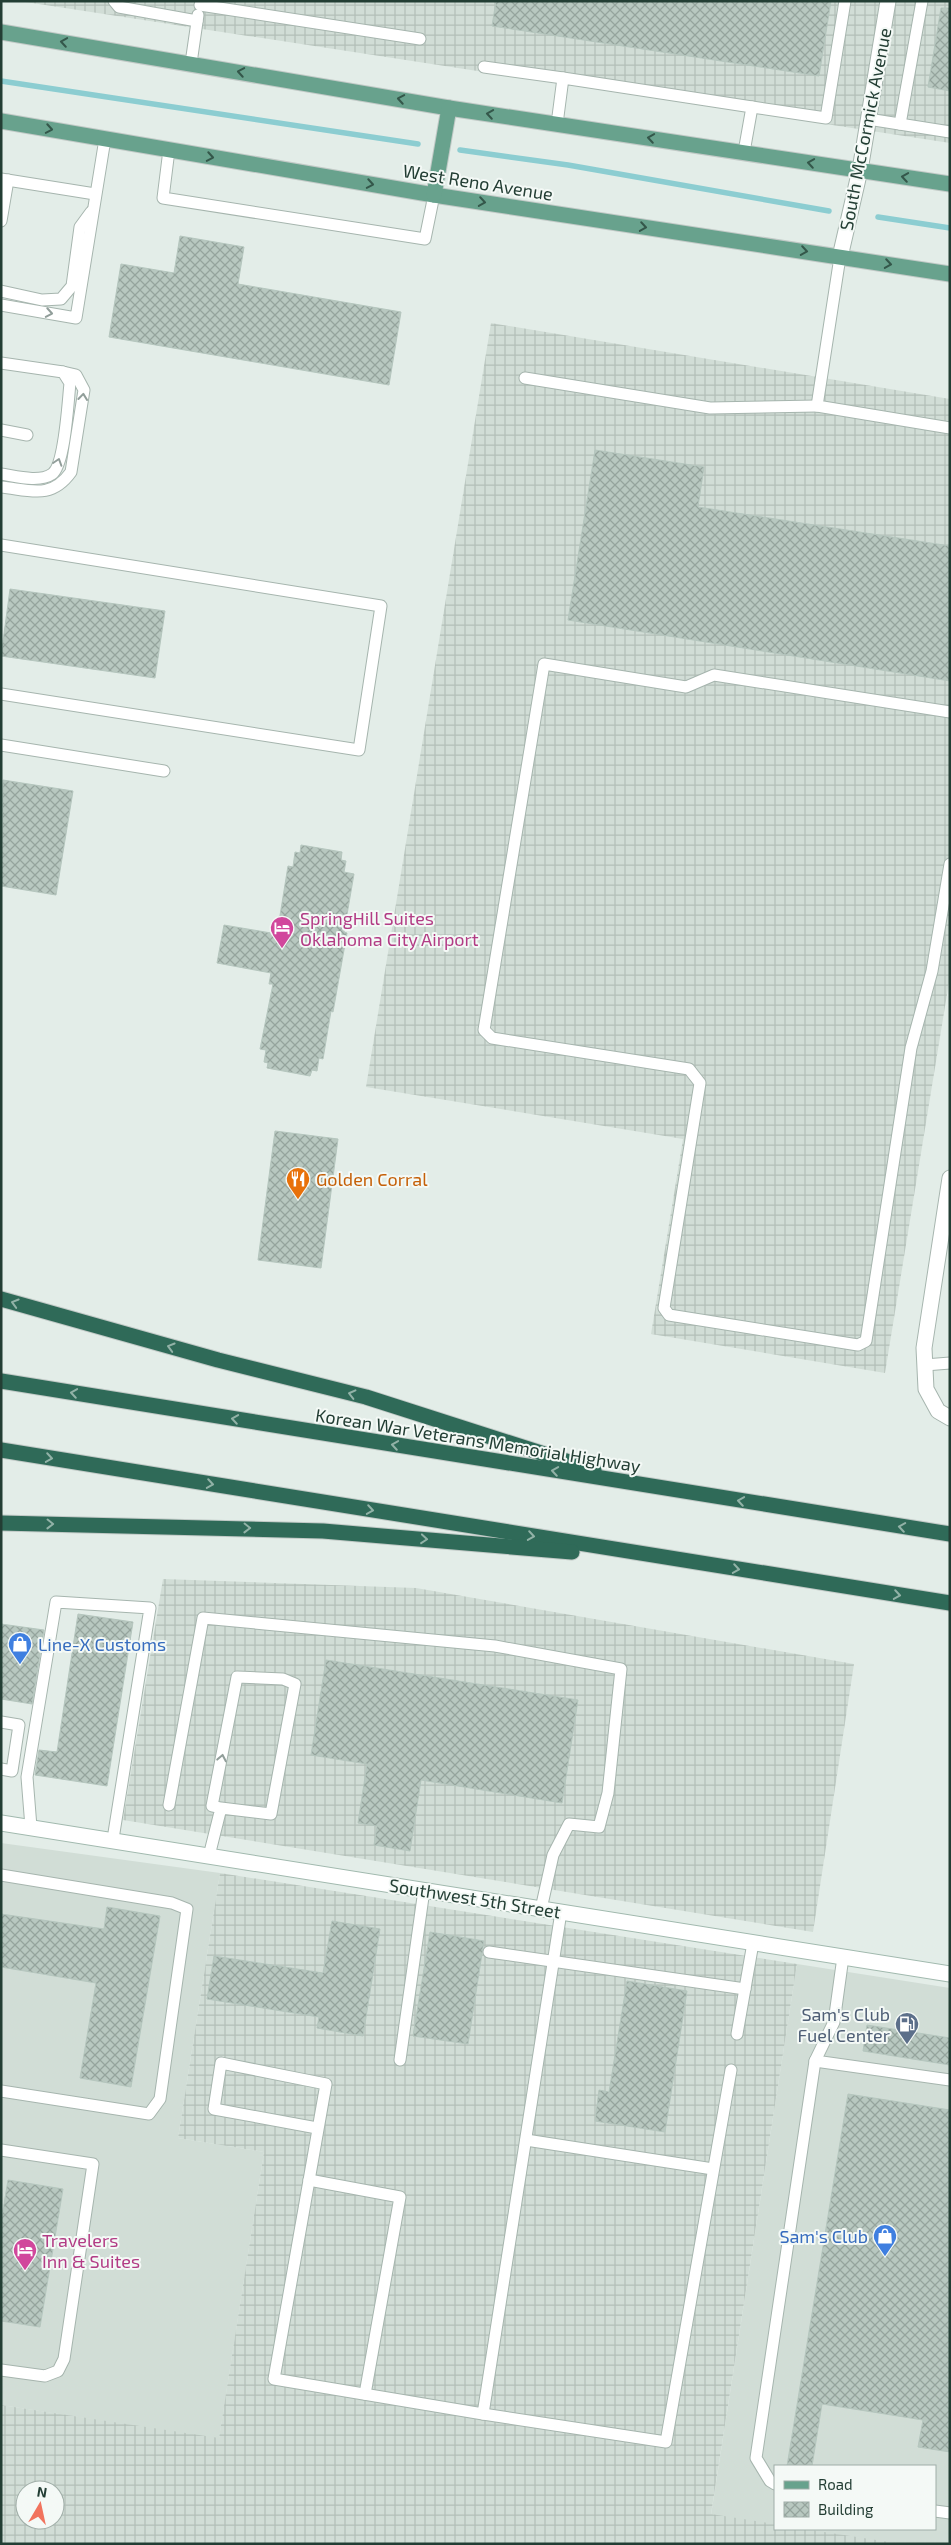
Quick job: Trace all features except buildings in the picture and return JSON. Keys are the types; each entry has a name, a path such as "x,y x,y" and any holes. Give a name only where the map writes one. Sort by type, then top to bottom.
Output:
{"highway":[{"path":"1,1299 218,1360 366,1397 638,1485"},
{"name":"Korean War Veterans Memorial Highway","path":"1,1381 950,1534"},
{"path":"1,1450 950,1603"},
{"path":"1,1523 323,1531 688,1562"}],"main road":[{"path":"1,32 449,108 950,184"},
{"path":"434,195 449,108"},
{"name":"West Reno Avenue","path":"1,121 434,195 950,274"}],"street":[{"name":"South McCormick Avenue","path":"840,256 860,170 888,1"},
{"path":"944,1414 926,1388 924,1348 949,1188"},
{"name":"Southwest 5th Street","path":"1,1823 113,1839 950,1974"}],"lane":[{"path":"114,1 119,7 198,21"},
{"path":"484,67 826,118 845,1"},
{"path":"900,124 922,1"},
{"path":"191,63 200,3 239,6 420,39"},
{"path":"557,124 563,78"},
{"path":"744,152 752,107"},
{"path":"868,119 950,132"},
{"path":"1,305 76,318 105,139"},
{"path":"169,150 163,198 425,239 434,195"},
{"path":"1,221 4,180 95,194"},
{"path":"1,291 42,300 61,298 72,286 80,228 92,210"},
{"path":"817,406 840,256"},
{"path":"1,363 76,375 84,390 70,472 63,483 52,490 40,492 1,487"},
{"path":"1,474 42,478 53,474 58,466 70,383 63,372"},
{"path":"525,378 710,408 817,406 950,428"},
{"path":"1,430 27,435"},
{"path":"1,545 381,606 359,750 1,694"},
{"path":"950,712 714,675 686,687 544,664 484,1030 492,1038 689,1069 700,1083 664,1308 669,1315 858,1345 866,1341 911,1048 932,971 950,864"},
{"path":"1,746 164,772"},
{"path":"925,1365 950,1363"},
{"path":"31,1827 27,1778 56,1602 150,1608 113,1839"},
{"path":"169,1804 203,1618 495,1646 621,1670 608,1793 599,1827 569,1824 553,1855 541,1909"},
{"path":"209,1856 237,1677 283,1679 294,1684 271,1814 217,1807"},
{"path":"1,1722 19,1725 12,1771 1,1769"},
{"path":"1,1875 172,1903 187,1909 160,2099 149,2114 1,2091"},
{"path":"400,2060 424,1890"},
{"path":"483,2414 562,1912"},
{"path":"737,2034 753,1943"},
{"path":"489,1952 745,1989"},
{"path":"774,2483 770,2481 756,2458 815,2061 834,2022 843,1957"},
{"path":"815,2061 950,2080"},
{"path":"317,2128 214,2109 221,2063 326,2084 274,2379 666,2442 731,2070"},
{"path":"526,2140 713,2169"},
{"path":"1,2150 93,2164 64,2358 58,2371 45,2376 1,2370"},
{"path":"309,2180 400,2197 365,2394"},
{"path":"936,2511 950,2514"}],"shaded area":[{"path":"19,1 950,1 950,143"},
{"path":"491,323 950,399 950,976 885,1373 651,1334 683,1139 366,1087"},
{"path":"163,1579 416,1588 854,1664 813,1932 123,1820"},
{"path":"1,1843 220,1873 178,2138 264,2152 219,2439 1,2405"},
{"path":"220,1873 797,1964 711,2514 774,2524 774,2530 811,2530 902,2544 1,2544 1,2405 219,2438 264,2152 178,2138"},
{"path":"797,1964 950,1988 950,2544 899,2544 807,2530 936,2530 936,2465 774,2465 774,2525 711,2515"}],"waterway":[{"path":"1,81 418,144"},
{"path":"460,150 568,165 829,211"},
{"path":"878,217 950,228"}],"place":[{"name":"SpringHill Suites Oklahoma City Airport","path":"282,949"},
{"name":"Golden Corral","path":"298,1200"},
{"name":"Line-X Customs","path":"20,1665"},
{"name":"Sam's Club Fuel Center","path":"907,2045"},
{"name":"Sam's Club","path":"885,2257"},
{"name":"Travelers Inn & Suites","path":"25,2271"}]}
